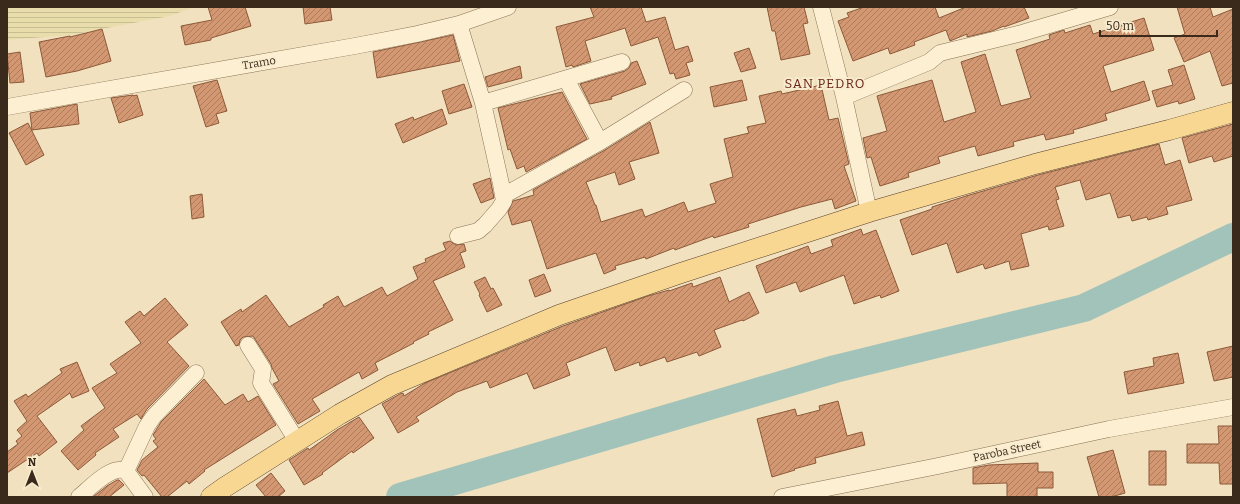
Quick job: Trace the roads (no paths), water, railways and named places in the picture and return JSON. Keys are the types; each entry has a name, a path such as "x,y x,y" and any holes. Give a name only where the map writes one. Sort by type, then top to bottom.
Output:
{"main road":[{"path":"211,497 340,414 392,385 559,315 681,273 869,212 1035,164 1233,112"}],"street":[{"name":"Tramo","path":"7,107 355,46 459,24 508,7"},
{"path":"821,7 844,97 869,212"},
{"path":"844,97 929,62 940,53 1022,33 1110,7"},
{"path":"458,236 478,231 499,210 504,201 483,103 459,24"},
{"path":"483,103 622,62"},
{"path":"566,79 600,142"},
{"path":"503,196 600,142 684,90"},
{"path":"248,345 263,369 261,383 297,441"},
{"path":"126,471 147,426 154,416 196,373"},
{"name":"Paroba Street","path":"782,497 938,466 1108,429 1233,406"},
{"path":"79,497 103,477 121,468 126,471 144,497"}],"waterway":[{"path":"400,497 835,369 1084,308 1233,237"}],"district":[{"name":"SAN PEDRO","path":"825,83"}]}
